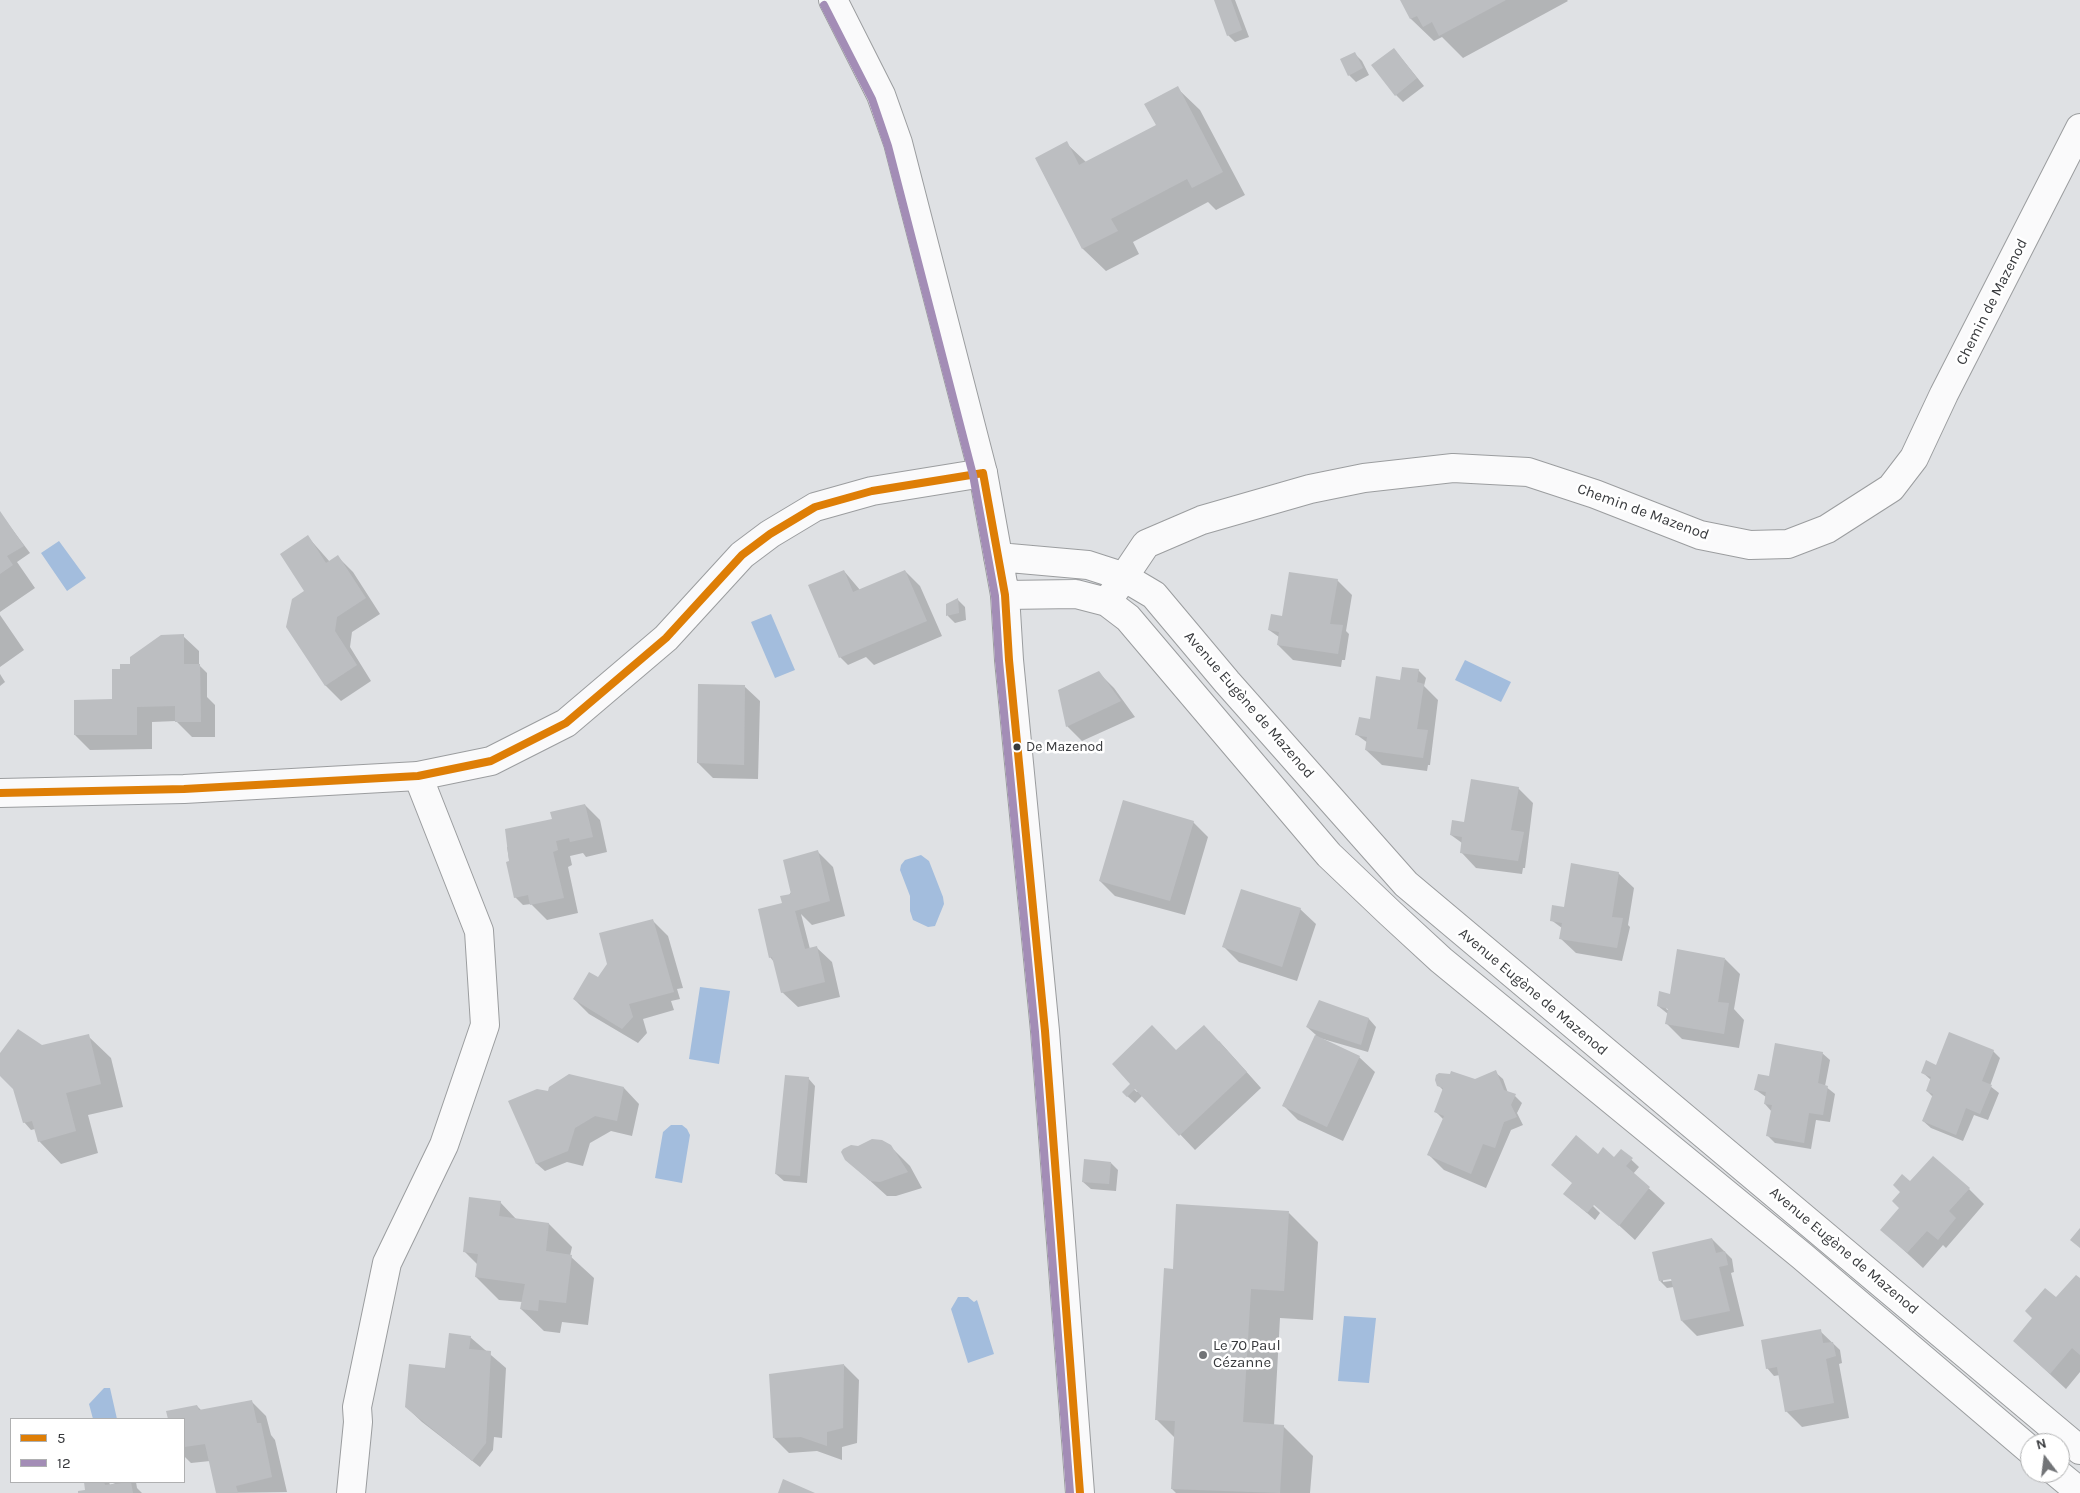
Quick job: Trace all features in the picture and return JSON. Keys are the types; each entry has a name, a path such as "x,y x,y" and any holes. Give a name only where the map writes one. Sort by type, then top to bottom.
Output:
{"street":[{"path":"833,0 881,94 898,143 983,473 998,557 1004,596 1045,1030 1080,1493"},
{"name":"Chemin de Mazenod","path":"1107,602 1122,576 1146,544 1202,520 1310,489 1364,478 1453,468 1528,472 1595,494 1700,535 1750,545 1788,544 1827,529 1891,488 1914,458 1944,394 2080,128"},
{"path":"0,793 184,789 418,776 491,761 566,723 666,638 742,555 770,534 815,506 872,491 983,473"},
{"name":"Avenue Eugène de Mazenod","path":"998,557 1088,565 1122,576 1154,595 1227,682 1406,884 2080,1450"},
{"name":"Avenue Eugène de Mazenod","path":"1004,596 1076,594 1107,602 1128,618 1329,855 1427,947 1802,1256 2020,1441"},
{"path":"351,1493 358,1422 357,1408 387,1263 444,1145 485,1025 480,931 418,776"},
{"path":"2070,1483 2080,1492"}],"water":[{"path":"59,541 86,578 67,591 41,553"},
{"path":"771,614 795,670 775,678 751,622"},
{"path":"1465,660 1511,682 1501,702 1455,680"},
{"path":"921,855 929,861 943,897 944,904 935,926 928,927 913,920 910,911 910,896 900,870 905,860"},
{"path":"700,987 730,991 719,1064 689,1059"},
{"path":"671,1125 682,1125 690,1135 682,1183 655,1178 663,1132"},
{"path":"958,1297 968,1297 974,1302 977,1300 994,1354 968,1363 951,1309"},
{"path":"1344,1316 1376,1318 1369,1383 1338,1381"},
{"path":"104,1388 110,1388 117,1418 93,1418 89,1404"}],"building":[{"path":"1214,0 1231,0 1242,30 1227,36"},
{"path":"1400,0 1506,0 1439,36 1432,22 1423,27 1417,16 1410,19"},
{"path":"1394,48 1417,78 1395,96 1371,65"},
{"path":"1355,52 1363,68 1348,76 1340,59"},
{"path":"1178,86 1223,172 1192,188 1187,179 1111,219 1118,231 1082,249 1035,158 1067,141 1079,165 1156,125 1144,104"},
{"path":"0,511 24,546 7,556 13,565 0,574"},
{"path":"308,535 326,563 338,555 366,598 337,617 335,631 357,665 325,686 286,627 292,599 304,591 280,554"},
{"path":"844,570 853,592 905,570 927,621 839,658 808,585"},
{"path":"1289,572 1338,579 1330,624 1343,625 1338,654 1277,645 1279,632 1268,630 1271,614 1282,616"},
{"path":"958,598 959,613 946,616 946,604"},
{"path":"184,634 184,664 200,664 201,722 175,722 175,706 137,707 137,735 74,735 74,700 112,699 112,669 120,669 120,664 130,664 130,657 161,635"},
{"path":"1402,667 1419,669 1417,682 1424,684 1417,729 1428,730 1423,758 1365,750 1367,737 1355,735 1359,717 1370,719 1376,676 1400,680"},
{"path":"1099,671 1121,701 1066,727 1058,690"},
{"path":"698,684 745,685 744,765 697,763"},
{"path":"1471,779 1519,787 1511,830 1524,832 1518,861 1460,853 1462,837 1450,835 1452,820 1464,822"},
{"path":"1123,800 1194,821 1170,901 1099,881"},
{"path":"585,804 593,837 570,842 569,838 556,841 558,850 553,852 564,898 530,905 528,895 514,898 506,862 509,861 505,829 552,819 550,812"},
{"path":"818,850 830,901 795,911 805,949 817,946 825,982 781,993 772,957 769,958 758,909 782,903 780,896 791,894 783,860"},
{"path":"1571,863 1619,872 1612,917 1623,918 1617,948 1559,939 1562,923 1550,921 1552,905 1564,907"},
{"path":"1241,889 1301,908 1282,967 1222,947"},
{"path":"653,919 674,992 629,1004 633,1017 622,1029 573,999 589,972 598,977 607,964 599,933"},
{"path":"1677,949 1725,958 1718,1002 1729,1003 1724,1034 1665,1024 1668,1009 1657,1006 1659,991 1670,994"},
{"path":"1319,1000 1369,1018 1361,1045 1306,1027"},
{"path":"1152,1025 1176,1050 1204,1025 1247,1072 1179,1136 1135,1089 1127,1097 1122,1092 1130,1084 1112,1064"},
{"path":"18,1029 42,1045 89,1034 101,1084 66,1093 76,1131 38,1142 32,1121 23,1123 13,1089 0,1076 0,1053"},
{"path":"1949,1032 1994,1050 1982,1081 1992,1085 1980,1114 1966,1108 1956,1135 1922,1121 1933,1094 1926,1091 1931,1077 1921,1073 1926,1060 1936,1065"},
{"path":"1315,1035 1360,1056 1327,1127 1282,1106"},
{"path":"1775,1043 1823,1052 1818,1083 1828,1086 1823,1115 1809,1113 1804,1143 1766,1136 1772,1105 1764,1104 1766,1092 1754,1090 1758,1074 1769,1076"},
{"path":"1496,1070 1504,1090 1516,1094 1511,1105 1517,1117 1504,1122 1495,1148 1483,1144 1471,1174 1427,1155 1444,1116 1434,1112 1443,1088 1437,1086 1436,1075 1439,1073 1450,1074 1451,1071 1475,1079"},
{"path":"569,1074 624,1087 617,1121 595,1116 575,1128 568,1151 536,1164 508,1101 537,1089 548,1091 549,1087"},
{"path":"785,1075 809,1077 800,1176 775,1174"},
{"path":"1576,1135 1598,1154 1603,1147 1614,1157 1621,1149 1633,1158 1626,1166 1650,1187 1619,1226 1594,1205 1587,1213 1563,1194 1572,1183 1551,1165"},
{"path":"872,1139 882,1140 891,1145 908,1172 880,1182 870,1181 845,1160 841,1152 843,1149 851,1145 858,1146"},
{"path":"1933,1156 1970,1188 1949,1211 1956,1218 1938,1240 1927,1231 1907,1253 1880,1230 1899,1208 1892,1201 1900,1192 1893,1185 1902,1174 1910,1181"},
{"path":"1084,1159 1111,1162 1109,1184 1082,1182"},
{"path":"469,1197 501,1201 499,1216 549,1223 546,1251 572,1255 566,1303 539,1300 538,1311 520,1309 525,1284 475,1277 478,1254 463,1252"},
{"name":"Le 70 Paul Cézanne","path":"1176,1204 1289,1211 1284,1291 1251,1289 1243,1422 1284,1425 1280,1493 1171,1489 1175,1421 1155,1420 1164,1268 1173,1269"},
{"path":"2080,1228 2080,1248 2070,1240"},
{"path":"1712,1238 1716,1253 1725,1251 1728,1265 1719,1267 1730,1311 1681,1321 1671,1279 1659,1281 1652,1252"},
{"path":"2076,1275 2080,1278 2080,1355 2072,1348 2050,1374 2013,1341 2032,1318 2025,1311 2045,1288 2056,1297"},
{"path":"1821,1329 1823,1343 1833,1342 1836,1356 1826,1359 1834,1403 1785,1412 1777,1367 1766,1369 1761,1340"},
{"path":"449,1333 471,1336 469,1349 491,1351 486,1443 472,1461 405,1407 409,1364 445,1368"},
{"path":"844,1364 843,1428 827,1432 827,1446 801,1437 773,1438 769,1374"},
{"path":"252,1400 257,1423 261,1423 272,1477 236,1486 238,1493 216,1493 205,1444 185,1447 185,1418 168,1418 166,1411 197,1405 199,1410"},
{"path":"783,1479 815,1493 778,1493"},
{"path":"84,1483 104,1483 105,1485 131,1483 133,1493 78,1493 78,1491 85,1490"}],"transit line":[{"name":"12","path":"824,5 872,99 888,146 973,475 995,596 999,661 1035,1032 1070,1493"},
{"name":"5","path":"983,473 1005,595 1009,660 1045,1031 1080,1493"},
{"name":"5","path":"0,793 184,789 418,776 491,761 566,723 666,638 742,555 770,534 815,507 872,491 983,473"}],"place":[{"name":"De Mazenod","path":"1017,747"},
{"name":"Le 70 Paul Cézanne","path":"1203,1355"}]}
